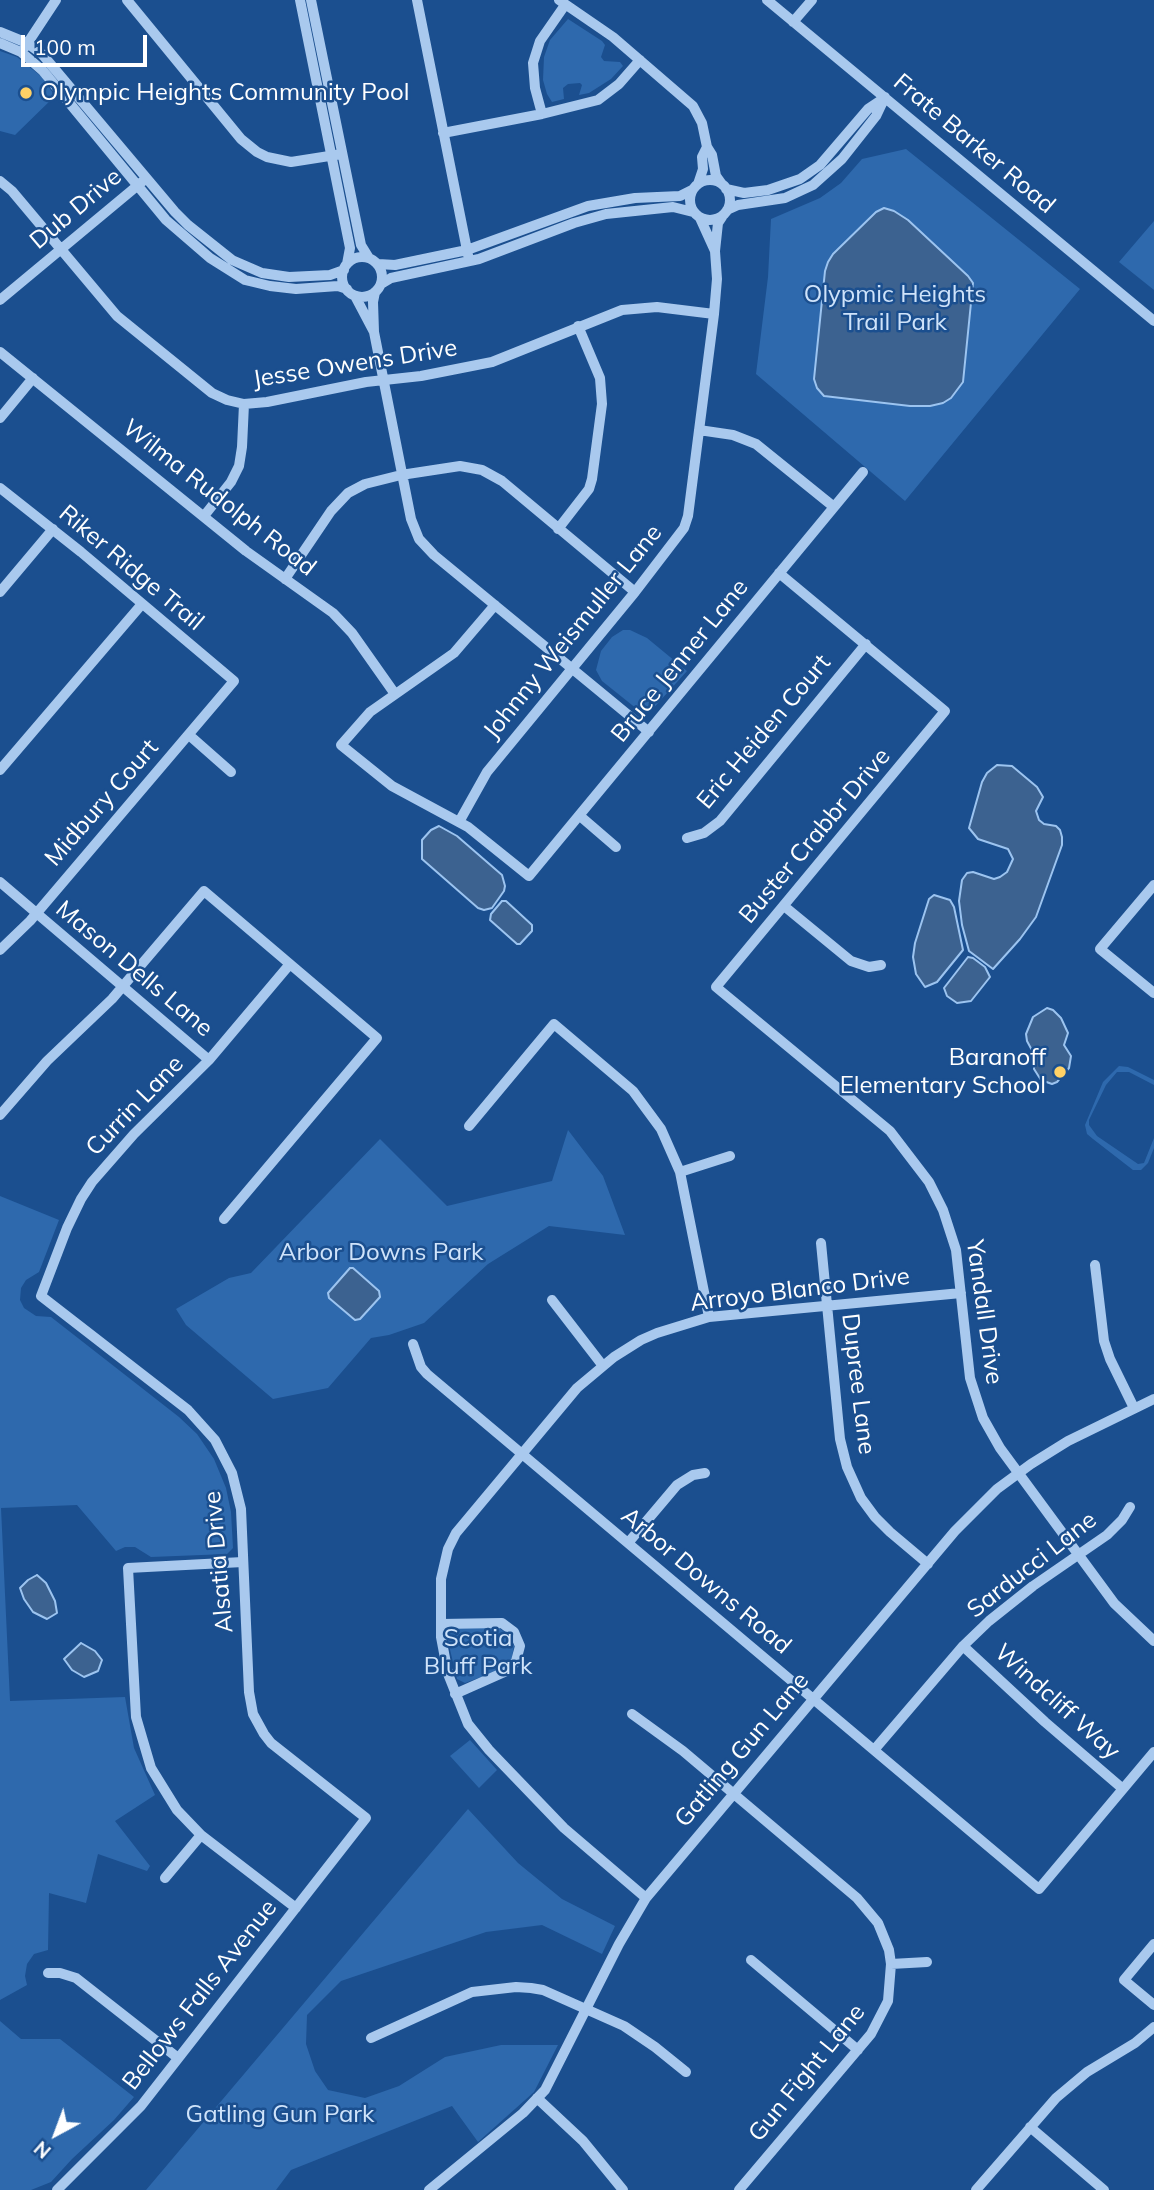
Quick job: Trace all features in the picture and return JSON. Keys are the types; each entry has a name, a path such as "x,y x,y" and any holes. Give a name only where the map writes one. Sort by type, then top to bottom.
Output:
{"street":[{"path":"24,48 56,0"},
{"path":"127,0 249,146 267,157 291,162 336,155"},
{"path":"300,0 336,155 361,245 382,274 373,302 374,332 401,475 411,520 419,539 434,555 649,732"},
{"path":"311,0 350,248 343,280 374,332"},
{"path":"416,0 469,255"},
{"name":"Frate Barker Road","path":"766,0 1154,321"},
{"path":"793,22 812,0"},
{"path":"542,114 535,88 533,63 540,41 562,2 613,37 693,106 702,122 716,176 730,199 725,213"},
{"path":"0,32 24,48 142,182 188,225 232,260 247,268 289,277 330,275 356,258 395,265 501,251 574,222 606,214 673,207 711,220 738,205 785,198 813,185 842,159 876,117 885,97"},
{"path":"0,43 24,48"},
{"path":"443,133 598,100 619,84 640,60"},
{"path":"142,182 166,220 210,258 245,279 287,289 338,286 365,297 391,278 469,255 588,206 635,198 680,197 709,180 742,193 768,190 800,179 820,165 867,109 885,97"},
{"path":"697,215 690,201 703,169 702,157 707,147"},
{"name":"Jesse Owens Drive","path":"0,181 12,191 105,304 145,341 212,393 244,404 492,362 578,326 634,308 657,307 714,314"},
{"name":"Dub Drive","path":"0,300 142,182"},
{"name":"Johnny Weismuller Lane","path":"459,822 487,772 684,528 688,516 714,314 718,223 725,213"},
{"name":"Johnny Weismuller Lane","path":"697,215 715,251"},
{"path":"558,529 589,489 602,404 600,379 578,326"},
{"name":"Wilma Rudolph Road","path":"0,352 260,562 321,603 342,622 395,694"},
{"path":"0,418 33,378"},
{"path":"204,516 231,482 239,466 244,404"},
{"path":"699,430 733,435 756,444 834,507"},
{"path":"285,579 331,511 348,493 365,484 401,475 450,467 469,467 482,470 502,481 635,592"},
{"name":"Bruce Jenner Lane","path":"459,822 476,832 529,876 863,472"},
{"name":"Riker Ridge Trail","path":"0,488 234,681"},
{"path":"0,592 52,529"},
{"path":"779,573 866,644"},
{"path":"0,770 142,604"},
{"path":"459,822 392,786 341,745 363,719 454,653 495,605"},
{"name":"Buster Crabbr Drive","path":"716,987 945,711 866,644"},
{"name":"Eric Heiden Court","path":"688,838 704,833 720,821 866,644"},
{"name":"Midbury Court","path":"0,950 36,913 234,681"},
{"path":"188,735 231,772"},
{"path":"580,816 616,847"},
{"name":"Mason Dells Lane","path":"0,882 209,1060"},
{"path":"1154,885 1100,949 1154,993"},
{"path":"0,1115 47,1061 123,987 204,891 377,1038 224,1219"},
{"path":"784,906 851,961 869,967 881,965"},
{"name":"Currin Lane","path":"41,1296 67,1228 92,1182 126,1143 209,1060 290,964"},
{"name":"Yandall Drive","path":"716,987 880,1122 913,1158 937,1195 951,1231 961,1293 968,1370 975,1397 994,1439 1114,1603 1154,1641"},
{"path":"469,1126 554,1024 644,1102 661,1129 680,1172 709,1317"},
{"path":"680,1172 730,1156"},
{"name":"Dupree Lane","path":"821,1243 840,1439 852,1482 861,1498 890,1532 928,1564"},
{"path":"1095,1265 1104,1341 1134,1408"},
{"name":"Arroyo Blanco Drive","path":"646,1898 580,1843 468,1724 443,1656 441,1579 448,1549 466,1520 564,1402 603,1366 649,1337 709,1317 961,1293"},
{"name":"Alsatia Drive","path":"41,1296 188,1410 208,1432 224,1456 232,1473 241,1508 250,1705 258,1726 280,1750 366,1818"},
{"path":"552,1300 603,1366"},
{"name":"Arbor Downs Road","path":"412,1344 421,1367 428,1374 1039,1889 1154,1752"},
{"name":"Gatling Gun Lane","path":"429,2190 503,2130 537,2098 553,2077 619,1944 646,1898 980,1504 1018,1472 1061,1445 1154,1399"},
{"path":"628,1543 677,1485 693,1475 705,1473"},
{"name":"Sarducci Lane","path":"874,1750 963,1646 1004,1608 1115,1527 1130,1507"},
{"path":"243,1562 128,1568 134,1695 139,1734 151,1768 163,1791 186,1821 296,1908"},
{"path":"441,1623 502,1623 514,1632 520,1646 516,1661 509,1670 455,1694"},
{"name":"Windcliff Way","path":"963,1646 1123,1789"},
{"name":"Gun Fight Lane","path":"632,1714 683,1751 868,1909 885,1937 891,1964 890,1985 884,2010 871,2034 738,2190"},
{"name":"Bellows Falls Avenue","path":"57,2190 130,2118 366,1818"},
{"path":"165,1878 201,1835"},
{"path":"1154,1944 1124,1980 1154,2005"},
{"path":"751,1960 858,2050"},
{"path":"891,1964 927,1962"},
{"path":"48,1973 60,1973 76,1978 178,2058"},
{"path":"371,2038 456,1997 494,1988 516,1987 543,1990 588,2008 638,2034 686,2072"},
{"path":"976,2190 1068,2087 1144,2037 1154,2027"},
{"path":"537,2098 583,2141 623,2190"},
{"path":"1030,2127 1104,2190"}],"green space":[{"path":"568,19 602,41 605,45 601,57 604,61 620,62 623,66 611,79 589,93 579,95 582,85 580,83 568,84 563,88 564,99 552,102 543,80 544,57 550,40"},
{"name":"Olympic Heights Community Pool","path":"0,51 17,57 42,77 55,96 15,135 0,131"},
{"name":"Olypmic Heights Trail Park","path":"906,149 1080,289 905,501 756,374 768,277 771,219 820,198 841,183 862,159"},
{"path":"1154,221 1154,290 1119,262"},
{"path":"623,630 630,630 647,638 687,671 649,713 642,713 602,681 596,670 601,651 612,637"},
{"path":"1119,1066 1128,1067 1154,1080 1154,1085 1129,1072 1117,1072 1106,1085 1089,1125 1097,1136 1138,1164 1144,1163 1154,1138 1154,1148 1148,1163 1141,1170 1133,1170 1093,1139 1087,1134 1085,1125 1103,1082"},
{"name":"Arbor Downs Park","path":"568,1130 603,1176 625,1235 549,1226 488,1264 424,1323 371,1338 328,1388 273,1399 186,1325 176,1309 229,1278 251,1273 380,1139 447,1206 552,1181"},
{"path":"0,1196 59,1220 39,1272 26,1280 21,1288 20,1300 24,1308 36,1316 51,1317 197,1434 214,1459 226,1488 231,1512 233,1548 227,1554 151,1557 135,1547 116,1551 77,1505 1,1508 10,1701 125,1697 134,1748 155,1795 115,1821 150,1866 147,1871 98,1854 86,1903 49,1893 48,1950 34,1954 27,1964 27,1985 0,2000"},
{"name":"Scotia Bluff Park","path":"455,1628 499,1628 508,1634 514,1646 511,1662 505,1668 465,1683 457,1679 447,1637"},
{"path":"470,1740 497,1770 479,1788 450,1756"},
{"name":"Gatling Gun Park","path":"468,1809 518,1863 562,1899 615,1926 602,1954 542,1925 486,1932 341,1981 307,2015 306,2044 315,2071 328,2090 365,2098 399,2086 445,2057 501,2045 558,2045 534,2092 478,2142 452,2106 291,2170 276,2190 146,2190"},
{"path":"0,2021 21,2039 60,2039 134,2097 51,2182 31,2190 0,2190"}],"shaded area":[{"path":"884,208 908,220 973,283 963,382 951,398 943,403 910,406 824,396 814,379 828,262 876,212"},
{"path":"997,765 1012,766 1037,787 1043,797 1036,811 1039,820 1060,830 1062,845 1036,917 993,969 969,951 959,901 962,880 967,873 973,872 994,879 1007,872 1013,859 1008,849 978,839 969,828 982,782 987,773"},
{"path":"439,826 457,836 502,875 504,891 492,908 478,908 422,859 422,840"},
{"path":"934,895 950,900 954,907 963,950 937,982 925,987 916,974 913,957 929,899"},
{"path":"502,901 506,901 532,925 532,931 520,944 490,920 491,914"},
{"path":"968,957 985,967 990,977 971,1001 957,1003 947,996 944,988"},
{"path":"1047,1008 1061,1018 1068,1033 1064,1045 1071,1056 1069,1068 1052,1084 1041,1080 1034,1069 1035,1056 1026,1034 1033,1017"},
{"path":"350,1268 379,1291 380,1297 360,1319 355,1320 329,1298 328,1293"},
{"path":"37,1575 46,1583 55,1601 57,1613 47,1619 33,1612 20,1588"},
{"path":"81,1643 95,1651 102,1660 98,1671 84,1677 72,1670 64,1659"}],"place":[{"name":"Olympic Heights Community Pool","path":"26,93"},
{"name":"Baranoff Elementary School","path":"1060,1072"}]}
